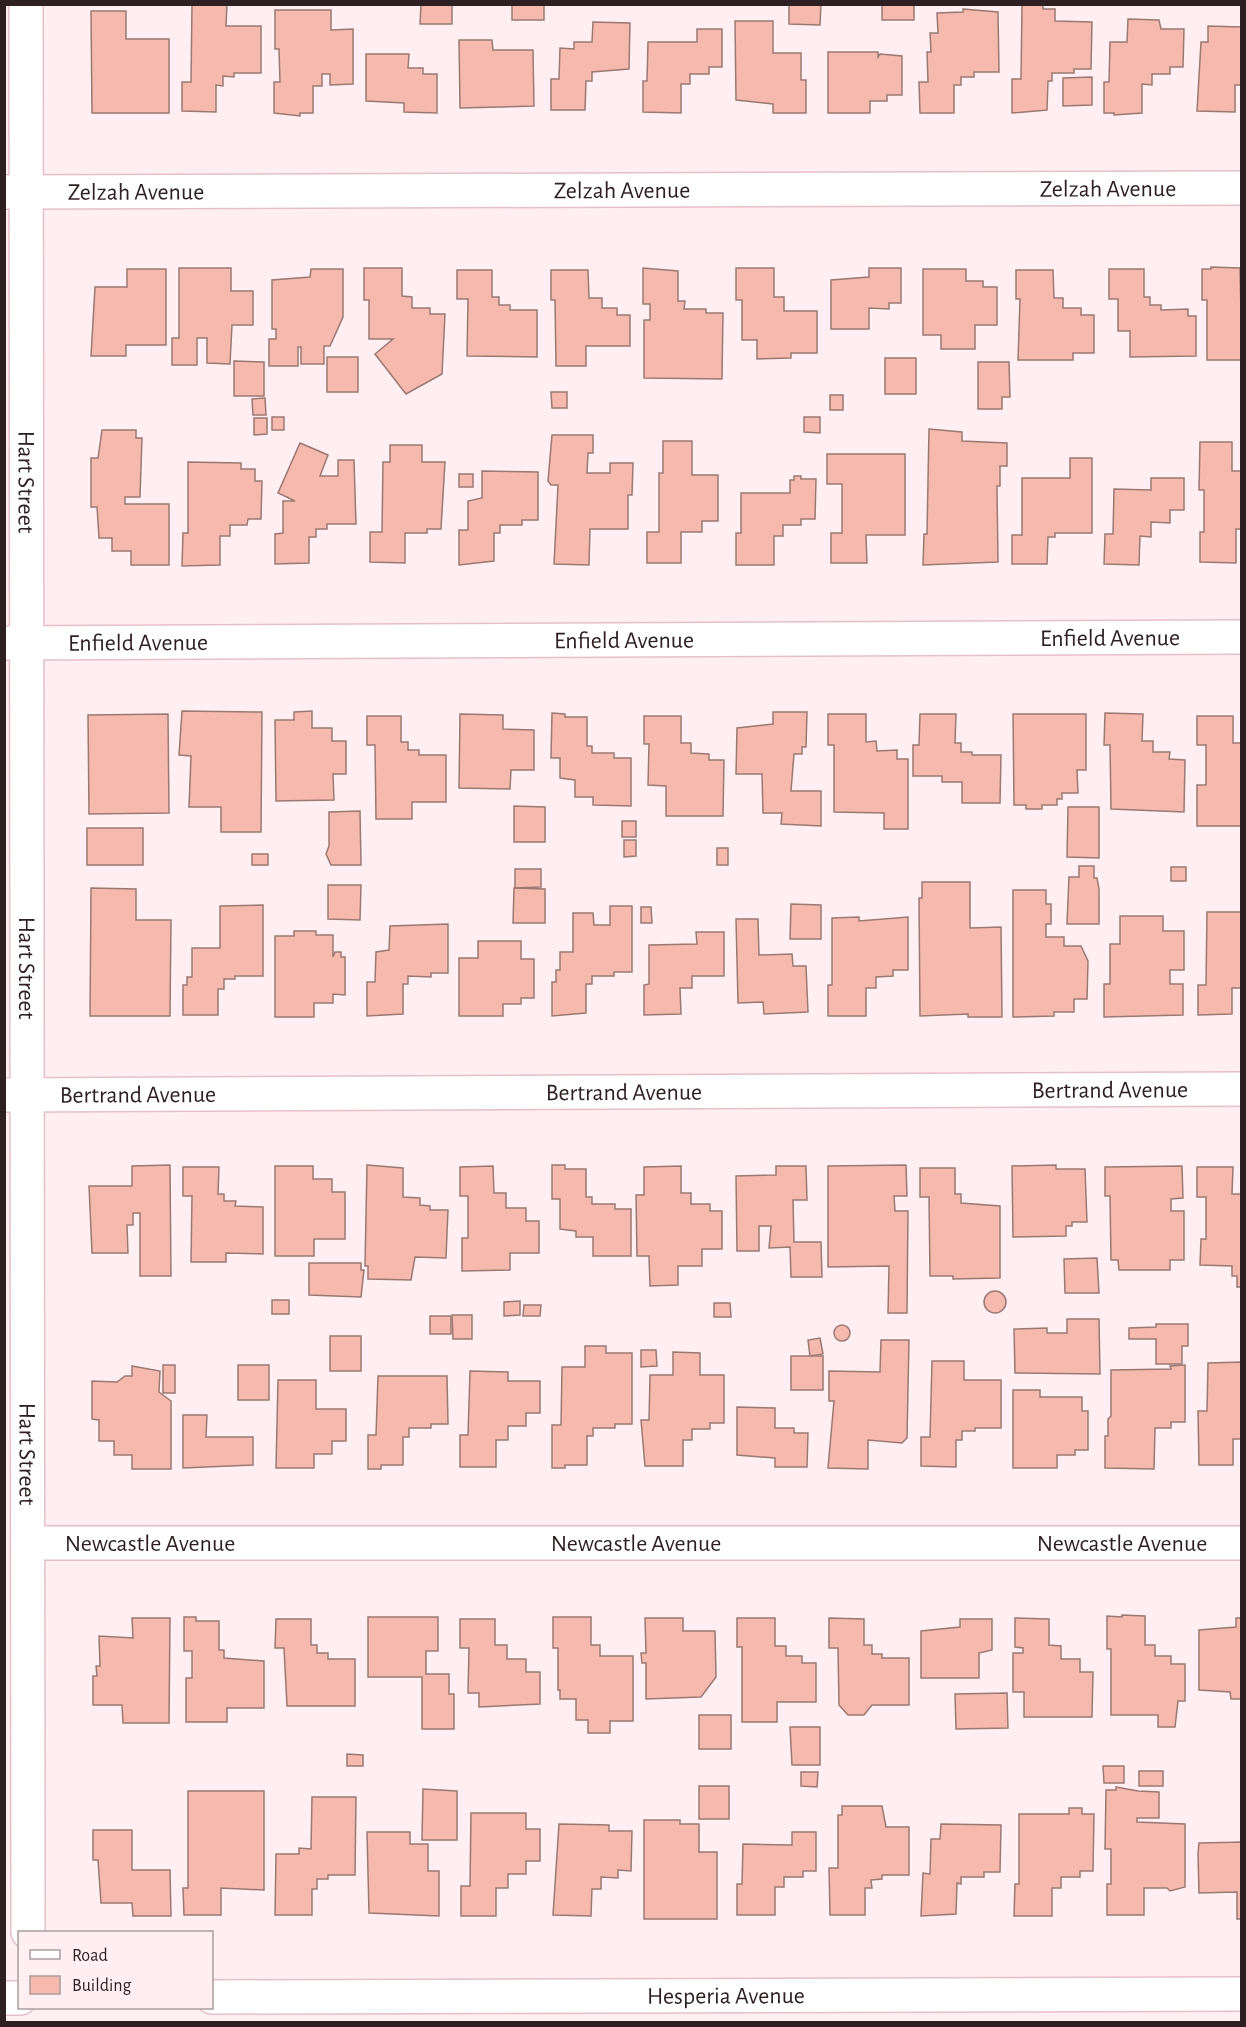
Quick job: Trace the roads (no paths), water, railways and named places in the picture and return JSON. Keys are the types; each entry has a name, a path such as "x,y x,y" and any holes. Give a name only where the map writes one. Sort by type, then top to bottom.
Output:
{"street":[{"name":"Hart Street","path":"26,4 15,192 16,1095 28,1543 28,1931"},
{"name":"Zelzah Avenue","path":"15,192 1242,188"},
{"name":"Enfield Avenue","path":"16,643 1242,637"},
{"name":"Bertrand Avenue","path":"16,1095 1242,1089"},
{"name":"Newcastle Avenue","path":"28,1543 1242,1542"},
{"name":"Hesperia Avenue","path":"213,1997 1242,1994"}]}
